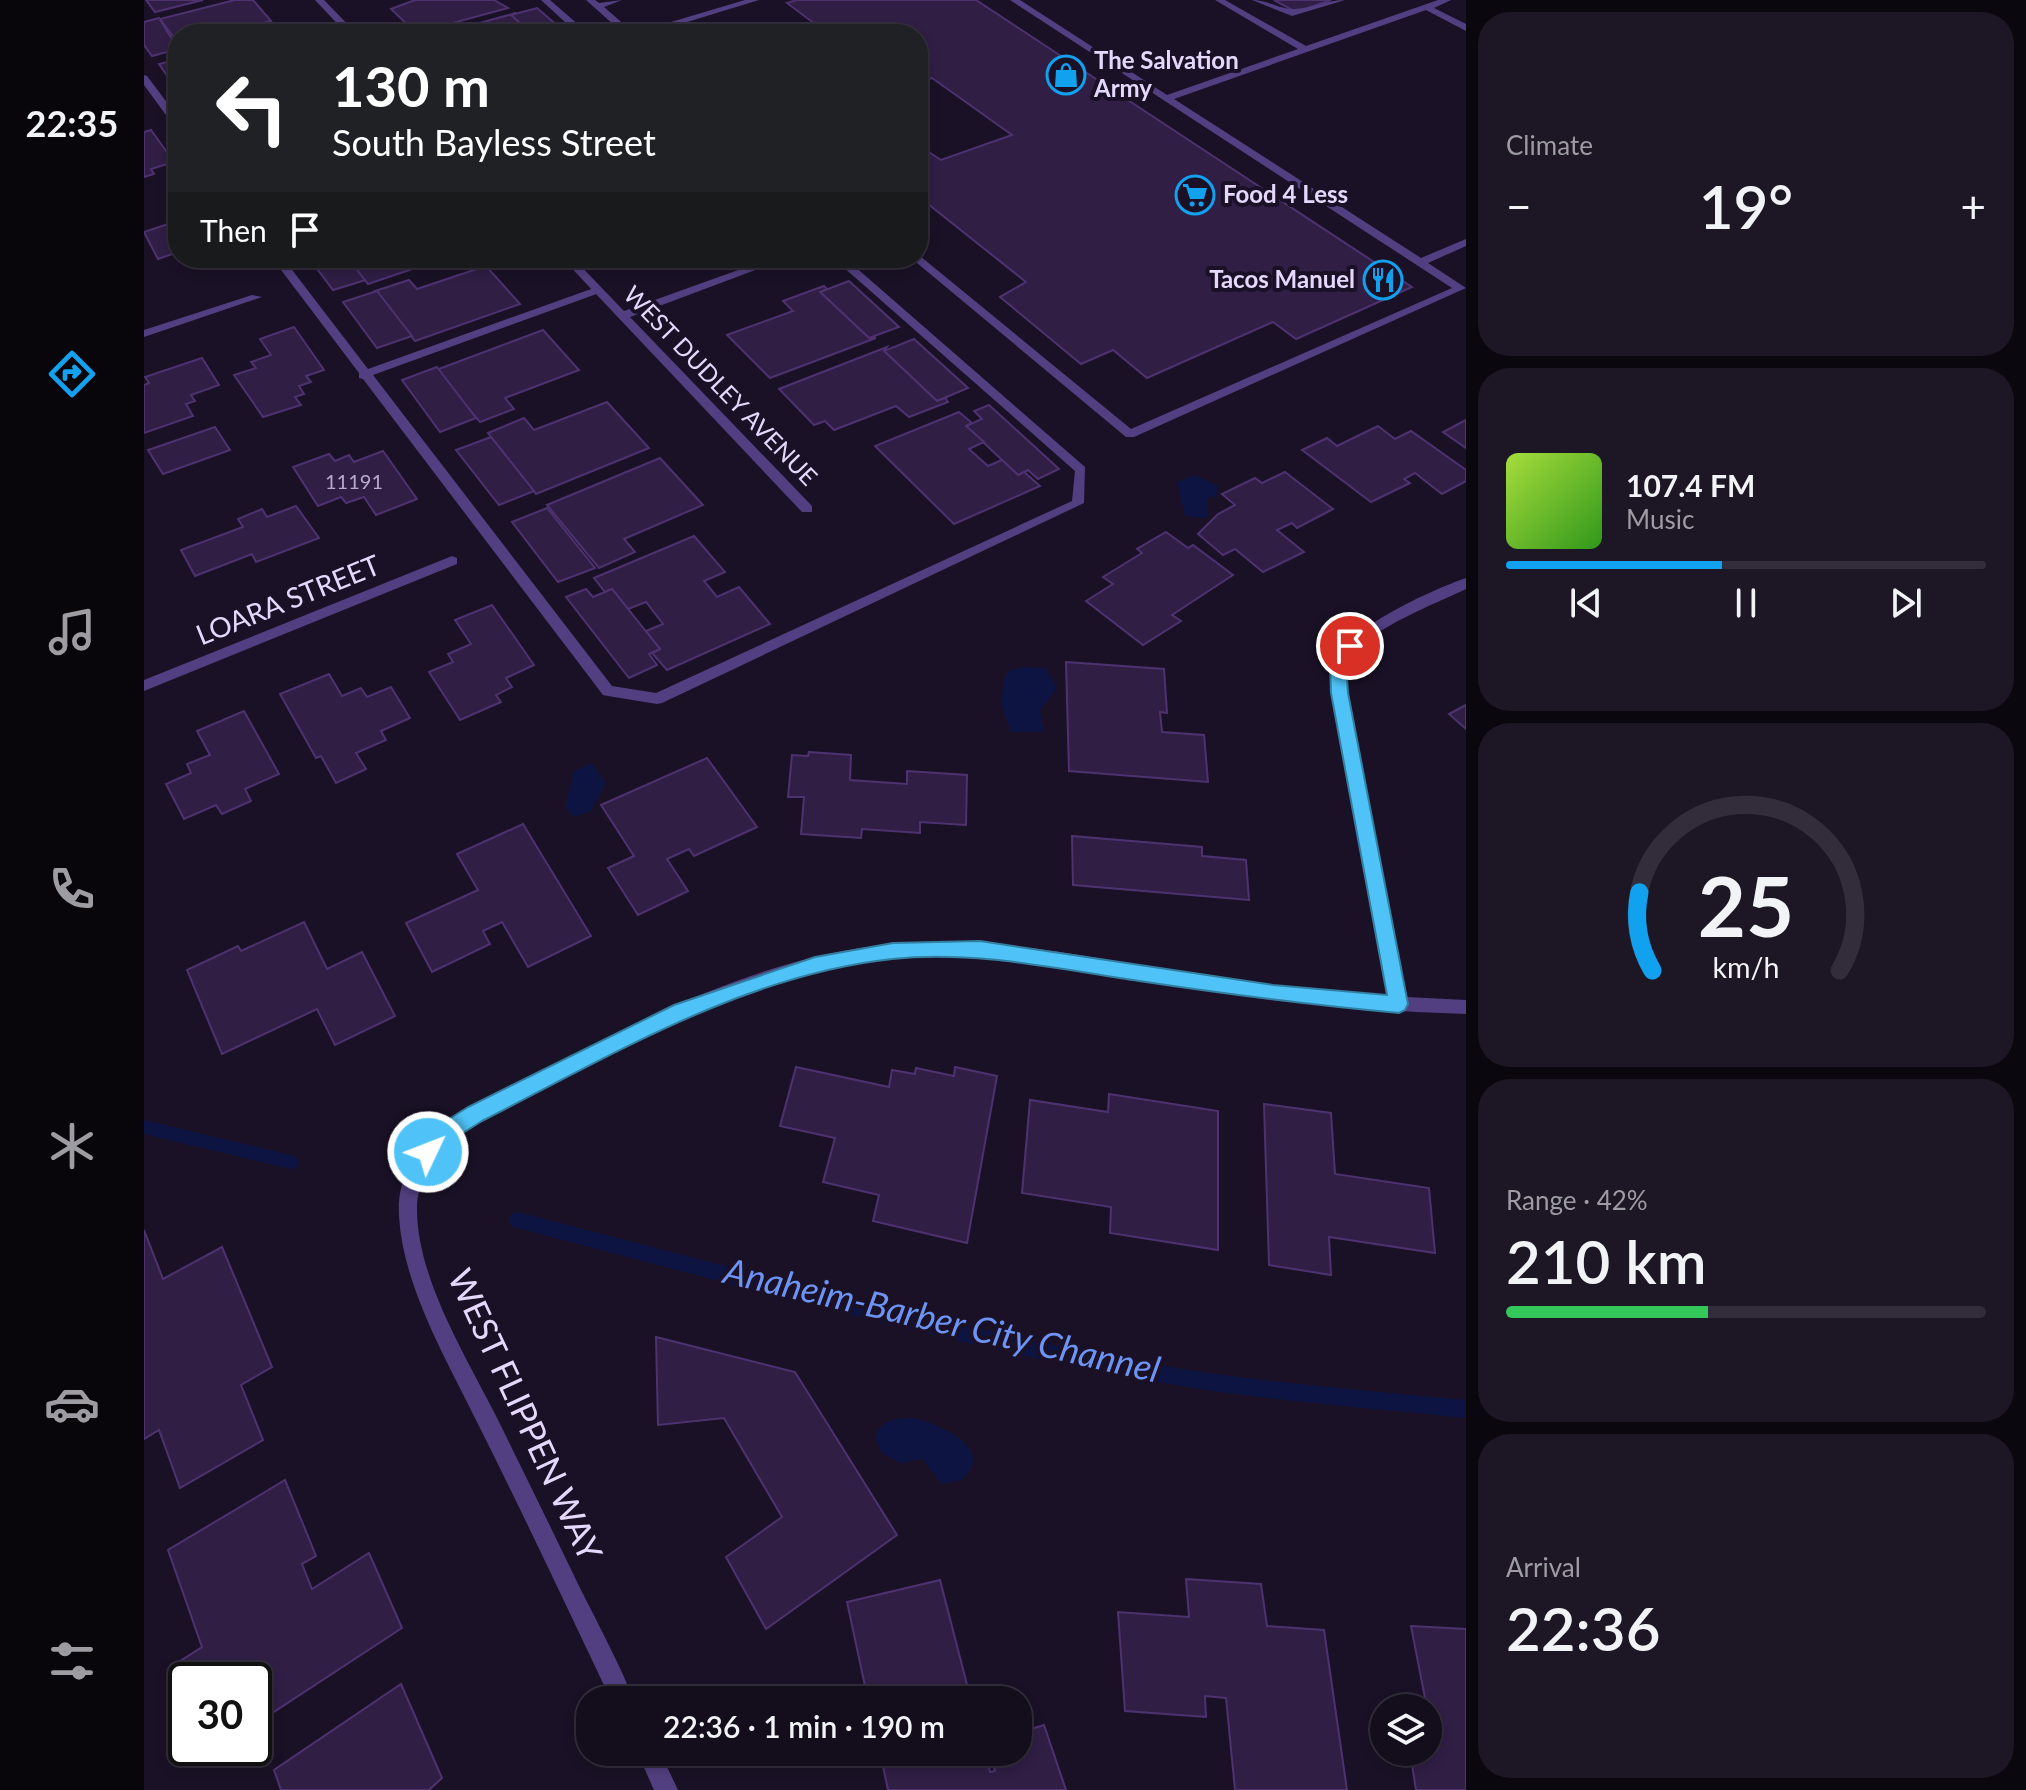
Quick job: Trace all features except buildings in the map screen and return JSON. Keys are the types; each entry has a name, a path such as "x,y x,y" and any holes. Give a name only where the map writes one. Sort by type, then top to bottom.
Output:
{"street":[{"path":"319,0 342,24"},
{"path":"545,0 573,24"},
{"path":"594,3 618,0"},
{"path":"672,24 755,0"},
{"path":"928,268 1130,434 1460,288 1014,0"},
{"path":"1219,0 1306,50"},
{"path":"1256,0 1292,13 1341,0"},
{"path":"1167,98 1447,0"},
{"path":"594,3 618,24"},
{"path":"1426,7 1466,28"},
{"path":"144,78 168,110"},
{"path":"1421,262 1466,242"},
{"path":"284,268 363,375 608,691 657,699 1078,503 1081,470 849,268"},
{"name":"WEST DUDLEY AVENUE","path":"577,268 807,509"},
{"path":"622,316 754,268"},
{"path":"363,375 598,290"},
{"path":"144,334 256,297"},
{"name":"LOARA STREET","path":"144,686 452,561"},
{"path":"1466,583 1369,633 1350,646 1338,664 1339,693 1399,1004 1466,1007"},
{"name":"WEST FLIPPEN WAY","path":"616,1686 452,1348 412,1251 407,1212 416,1174 428,1152 445,1133 475,1114 681,1011 815,965 893,951 980,949 1273,993 1399,1004"},
{"path":"655,1766 666,1790"}],"shaded area":[{"path":"1196,475 1218,486 1216,496 1207,498 1207,518 1185,516 1177,482"},
{"path":"1046,668 1057,688 1040,711 1044,732 1011,732 1001,704 1005,676 1011,670"},
{"path":"592,763 606,783 591,811 575,817 565,808 574,771"},
{"path":"915,1418 938,1426 961,1440 969,1449 973,1458 971,1469 961,1480 941,1484 923,1459 900,1463 882,1453 875,1438 881,1426 896,1419"}],"waterway":[{"name":"Anaheim-Barber City Channel","path":"144,1127 291,1162"},
{"name":"Anaheim-Barber City Channel","path":"517,1220 884,1314 1106,1364 1240,1386 1466,1409"}],"place":[{"name":"The Salvation Army","path":"1066,75"},
{"name":"Food 4 Less","path":"1195,195"},
{"name":"Tacos Manuel","path":"1383,280"}],"route":[{"path":"428,1152 445,1133 475,1114 681,1011 754,983 815,965 893,951 980,949 1273,993 1399,1004 1339,693 1338,664 1350,646"}]}
